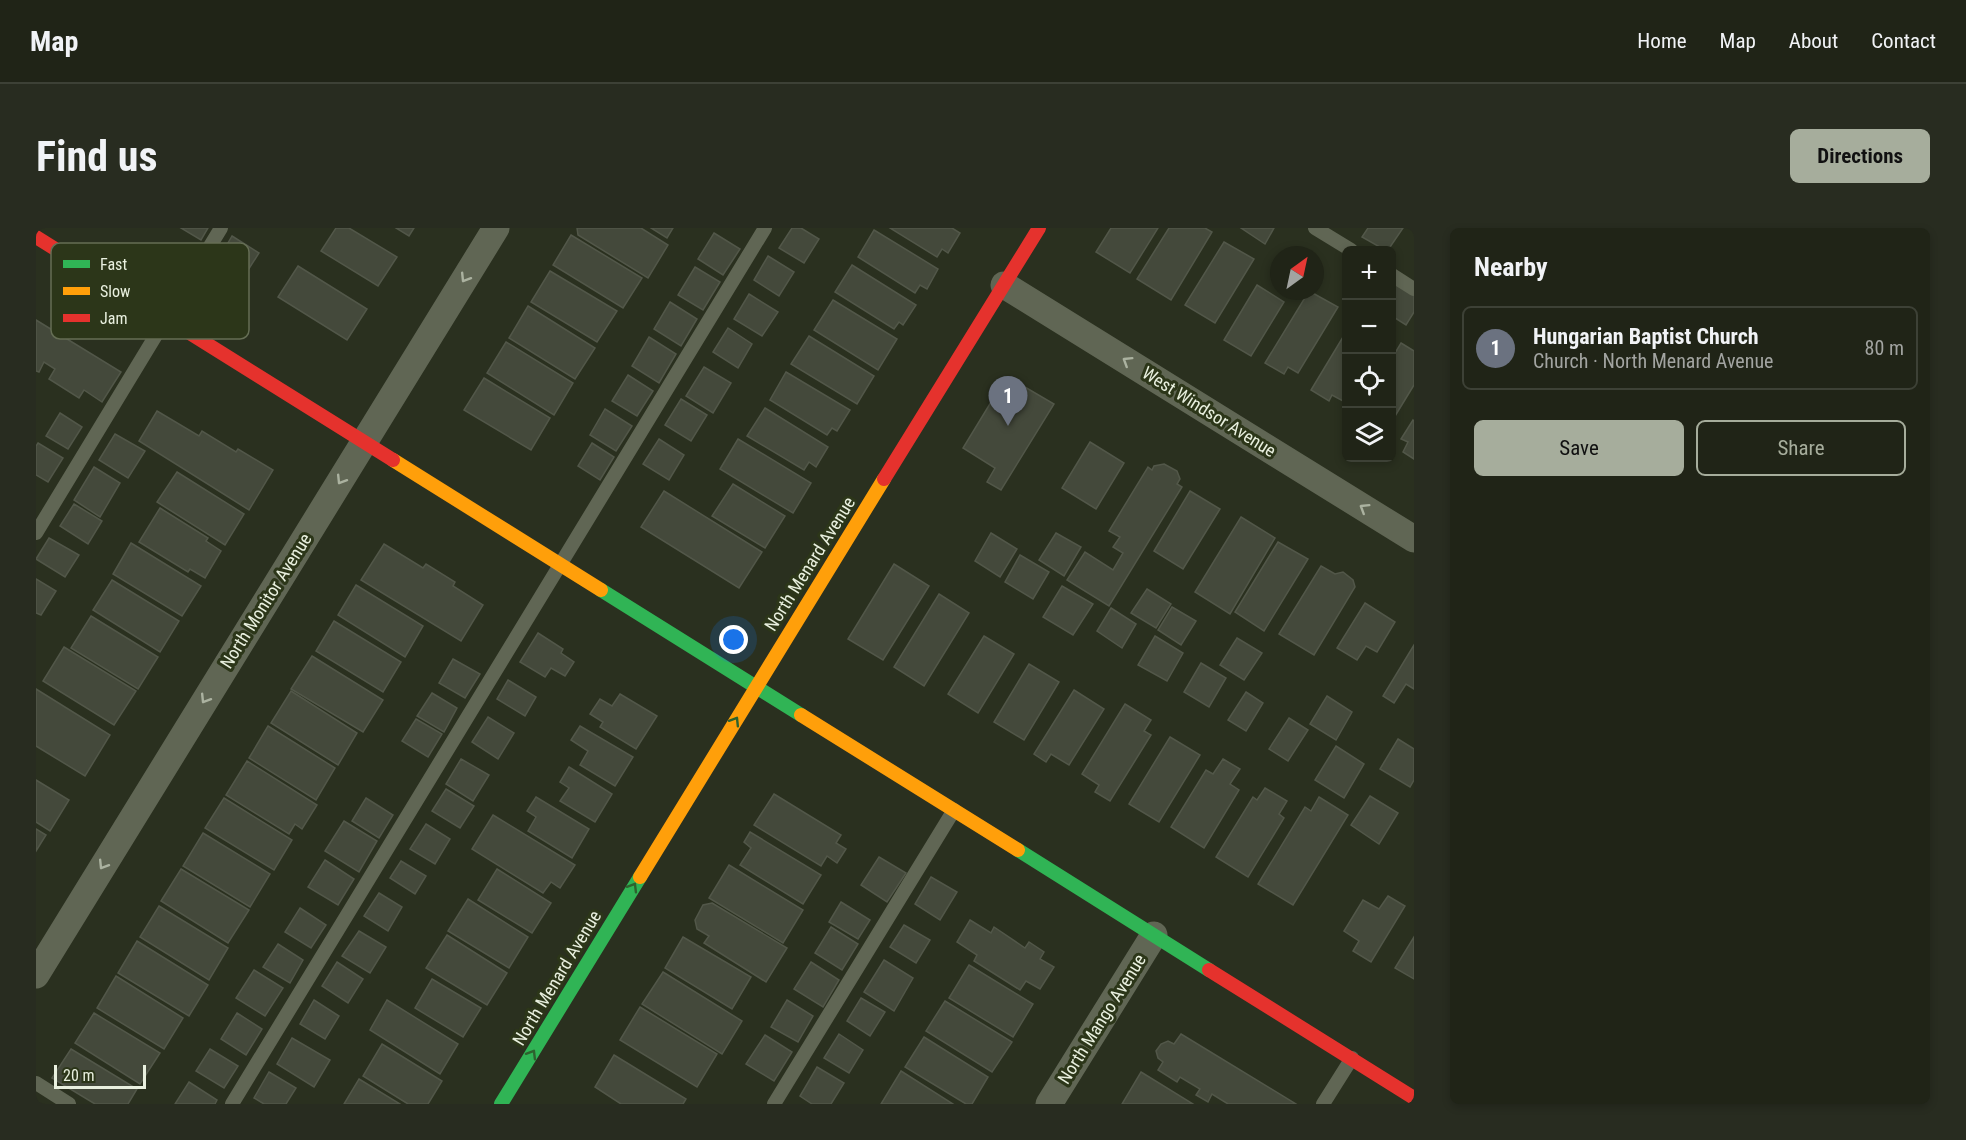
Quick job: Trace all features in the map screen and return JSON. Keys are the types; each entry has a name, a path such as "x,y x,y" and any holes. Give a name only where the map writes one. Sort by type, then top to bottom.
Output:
{"street":[{"name":"North Monitor Avenue","path":"36,975 496,228"},
{"name":"North Menard Avenue","path":"501,1104 1039,228"},
{"path":"36,237 51,246"},
{"name":"West Windsor Avenue","path":"1004,285 1414,539"},
{"path":"200,339 1414,1098"},
{"name":"North Mango Avenue","path":"1050,1104 1154,935"}],"lane":[{"path":"213,243 222,228"},
{"path":"232,1104 765,228"},
{"path":"1315,228 1344,246"},
{"path":"1396,278 1414,289"},
{"path":"36,533 154,339"},
{"path":"774,1104 954,810"},
{"path":"1323,1104 1352,1058"},
{"path":"36,1083 69,1104"}],"building":[{"path":"181,228 208,228 201,240"},
{"path":"336,228 349,228 397,257 378,286 321,251"},
{"path":"396,228 414,228 409,236"},
{"path":"577,228 641,228 668,245 648,278 578,235"},
{"path":"651,228 673,228 667,238"},
{"path":"792,228 801,228 819,239 804,263 779,248"},
{"path":"890,228 952,228 960,233 948,253 942,249 937,257"},
{"path":"1111,228 1158,228 1130,273 1096,252"},
{"path":"1169,228 1205,228 1212,232 1171,300 1137,279"},
{"path":"1241,228 1274,228 1265,244"},
{"path":"1368,228 1403,228 1391,246 1378,246 1362,237"},
{"path":"874,230 938,269 927,289 920,285 915,293 858,257"},
{"path":"714,233 740,249 723,275 698,259"},
{"path":"571,235 642,278 623,308 553,265"},
{"path":"232,236 243,243 228,243"},
{"path":"1224,242 1254,259 1215,323 1185,305"},
{"path":"249,247 259,253 249,269"},
{"path":"768,256 794,272 779,296 754,280"},
{"path":"852,265 916,305 903,325 899,322 894,329 835,292"},
{"path":"298,266 367,309 347,340 278,297"},
{"path":"695,267 720,282 703,310 678,295"},
{"path":"550,271 617,311 597,342 531,302"},
{"path":"1257,285 1270,293 1270,300 1284,302 1251,356 1224,340"},
{"path":"1396,285 1414,295 1414,312 1406,325 1396,319"},
{"path":"749,294 778,312 762,336 734,319"},
{"path":"1324,299 1338,307 1298,373 1288,367 1284,374 1265,363 1304,300"},
{"path":"833,300 897,339 878,370 814,330"},
{"path":"670,302 697,319 681,346 654,329"},
{"path":"528,306 595,348 575,379 509,338"},
{"path":"36,320 51,329 51,339 67,339 121,372 102,402 84,390 79,398 49,379 55,369 44,362 39,372 36,371"},
{"path":"728,328 752,344 738,368 713,352"},
{"path":"809,336 874,376 857,404 791,364"},
{"path":"649,337 676,354 659,383 632,366"},
{"path":"1342,339 1342,400 1332,395 1329,401 1311,390"},
{"path":"506,342 573,383 554,415 487,373"},
{"path":"1401,343 1414,351 1414,385 1396,414 1396,354"},
{"path":"704,367 731,383 713,413 686,396"},
{"path":"786,372 850,410 837,431 832,428 827,435 770,400"},
{"path":"628,375 653,391 637,416 612,401"},
{"path":"484,378 550,418 531,450 464,410"},
{"path":"1018,383 1054,404 1001,490 987,482 995,468 963,448 1002,384 1013,390"},
{"path":"681,399 707,415 691,441 665,425"},
{"path":"765,408 828,447 816,467 809,462 804,470 747,436"},
{"path":"605,409 632,426 616,451 590,435"},
{"path":"157,411 199,436 202,431 236,452 238,449 273,470 249,510 139,441"},
{"path":"60,413 82,427 68,449 46,436"},
{"path":"1413,420 1414,459 1403,452 1408,442 1401,439"},
{"path":"115,434 145,451 128,478 99,460"},
{"path":"659,439 684,455 669,480 643,464"},
{"path":"738,439 811,483 793,513 720,469"},
{"path":"1090,442 1124,463 1096,509 1062,488"},
{"path":"38,443 63,458 48,482 36,475 36,446"},
{"path":"592,443 614,457 600,480 578,466"},
{"path":"1164,464 1177,471 1180,479 1177,484 1182,487 1109,606 1067,580 1085,552 1113,570 1123,553 1113,547 1120,537 1109,531 1148,467 1152,470 1154,466"},
{"path":"94,467 120,483 100,517 74,500"},
{"path":"177,472 244,514 225,545 157,502"},
{"path":"733,484 785,516 765,548 712,516"},
{"path":"664,491 762,552 739,588 641,527"},
{"path":"1190,491 1220,509 1183,569 1154,551"},
{"path":"74,504 102,521 88,544 60,526"},
{"path":"160,508 208,538 206,541 221,551 205,578 190,569 188,572 139,542"},
{"path":"1241,517 1275,538 1230,614 1195,592"},
{"path":"991,533 1017,549 1000,577 975,561"},
{"path":"1056,533 1081,547 1064,576 1039,560"},
{"path":"49,538 79,555 65,577 36,559"},
{"path":"1278,542 1308,559 1264,631 1235,612"},
{"path":"131,543 201,586 182,616 113,574"},
{"path":"384,544 423,568 426,564 455,582 453,586 483,605 461,641 361,580"},
{"path":"1020,555 1049,572 1033,599 1005,582"},
{"path":"894,564 929,586 883,660 848,639"},
{"path":"1321,566 1335,574 1343,572 1353,580 1355,587 1314,655 1279,634"},
{"path":"36,579 56,591 41,615 36,613"},
{"path":"112,580 179,621 160,652 93,610"},
{"path":"356,585 423,626 405,657 338,615"},
{"path":"1062,586 1093,604 1073,635 1043,617"},
{"path":"1147,589 1171,604 1156,628 1131,613"},
{"path":"939,594 969,613 924,686 894,667"},
{"path":"1365,603 1395,622 1377,652 1366,646 1357,660 1337,648"},
{"path":"1172,607 1196,621 1181,645 1158,630"},
{"path":"1111,608 1136,624 1122,648 1097,631"},
{"path":"91,616 158,657 138,689 71,648"},
{"path":"334,621 401,662 383,692 316,651"},
{"path":"538,633 563,649 561,653 574,662 565,676 551,668 545,677 520,662"},
{"path":"984,636 1014,654 978,713 948,694"},
{"path":"1155,636 1183,653 1167,681 1138,665"},
{"path":"1237,638 1262,653 1244,680 1220,665"},
{"path":"1414,645 1414,689 1406,684 1394,703 1383,696"},
{"path":"64,647 136,691 114,725 43,681"},
{"path":"312,656 383,700 363,732 291,689"},
{"path":"453,659 480,674 465,698 439,683"},
{"path":"1201,663 1226,678 1209,707 1184,692"},
{"path":"1029,664 1059,682 1024,740 994,722"},
{"path":"508,680 536,697 525,716 497,699"},
{"path":"36,689 110,735 85,776 36,746"},
{"path":"1074,690 1104,709 1069,765 1051,754 1046,762 1034,754"},
{"path":"291,691 357,733 338,765 271,723"},
{"path":"1246,692 1263,703 1246,731 1228,720"},
{"path":"432,693 457,708 444,732 417,716"},
{"path":"620,694 657,716 636,749 600,727 603,722 590,714 600,699 612,706"},
{"path":"1327,696 1352,712 1336,740 1310,724"},
{"path":"1125,704 1151,720 1144,731 1151,735 1110,801 1095,792 1099,785 1082,774"},
{"path":"488,717 514,733 498,759 472,742"},
{"path":"1289,718 1308,730 1288,761 1269,749"},
{"path":"416,719 442,734 428,757 402,741"},
{"path":"268,726 335,768 316,800 249,758"},
{"path":"580,726 633,757 615,786 580,765 588,751 571,740"},
{"path":"1170,737 1200,755 1159,822 1129,804"},
{"path":"1398,739 1414,749 1414,780 1410,787 1380,769"},
{"path":"1336,746 1364,764 1344,798 1315,780"},
{"path":"461,759 489,775 473,801 446,784"},
{"path":"1223,759 1240,769 1230,784 1239,790 1204,848 1171,827 1206,770 1213,774"},
{"path":"247,761 317,805 302,829 295,824 289,834 226,795"},
{"path":"569,767 612,794 595,822 560,801 569,788 560,782"},
{"path":"36,780 69,800 50,831 36,822"},
{"path":"1265,788 1287,801 1279,814 1284,818 1248,877 1216,857 1253,797 1257,800"},
{"path":"446,789 474,806 460,828 432,811"},
{"path":"774,794 841,835 836,843 846,849 837,863 827,856 821,866 754,825"},
{"path":"1370,796 1398,813 1379,844 1351,825"},
{"path":"536,797 589,829 572,858 528,831 536,817 527,811"},
{"path":"1319,797 1348,815 1293,905 1258,884 1305,807 1311,811"},
{"path":"224,798 292,840 274,870 205,828"},
{"path":"366,798 393,815 379,838 352,821"},
{"path":"493,815 575,865 560,888 551,882 543,893 472,849"},
{"path":"344,821 377,841 359,872 325,851"},
{"path":"426,824 450,839 435,864 410,849"},
{"path":"36,829 46,835 36,851"},
{"path":"750,832 821,875 803,904 740,865 751,848 744,842"},
{"path":"203,833 270,874 250,907 183,866"},
{"path":"879,857 906,873 887,902 861,885"},
{"path":"325,860 354,879 338,905 308,887"},
{"path":"401,861 426,876 415,894 390,878"},
{"path":"729,865 803,910 783,943 709,898"},
{"path":"181,869 249,910 228,943 161,901"},
{"path":"497,869 551,903 532,933 478,900"},
{"path":"931,877 957,892 940,920 915,904"},
{"path":"379,893 402,907 388,931 364,916"},
{"path":"1388,896 1405,906 1371,962 1353,951 1359,941 1344,931 1363,900 1379,909"},
{"path":"468,899 528,937 509,968 448,931"},
{"path":"841,902 870,920 858,939 829,922"},
{"path":"712,903 787,948 766,982 704,943 709,936 697,929 695,920 703,905"},
{"path":"159,906 228,948 209,980 140,937"},
{"path":"300,908 326,925 311,948 285,932"},
{"path":"970,920 991,933 994,927 1025,948 1029,942 1044,952 1040,959 1054,967 1040,989 1026,981 1020,990 974,961 977,955 957,942"},
{"path":"904,925 930,940 916,963 890,947"},
{"path":"831,927 858,944 842,970 815,953"},
{"path":"359,931 386,947 370,973 342,956"},
{"path":"447,935 507,973 487,1005 426,968"},
{"path":"683,937 751,977 732,1009 665,968"},
{"path":"1414,937 1414,979 1395,968"},
{"path":"137,941 208,985 189,1016 118,973"},
{"path":"278,944 303,960 290,983 263,967"},
{"path":"884,960 913,978 894,1011 864,992"},
{"path":"337,962 363,979 348,1003 322,986"},
{"path":"811,962 839,980 823,1007 794,989"},
{"path":"969,965 1033,1004 1013,1037 949,998"},
{"path":"254,970 283,988 265,1016 236,998"},
{"path":"663,972 742,1021 722,1054 642,1004"},
{"path":"116,976 183,1018 164,1049 97,1008"},
{"path":"432,979 481,1008 463,1037 415,1008"},
{"path":"861,998 885,1012 870,1036 847,1021"},
{"path":"314,1000 339,1016 325,1039 300,1024"},
{"path":"387,1000 458,1044 440,1074 370,1030"},
{"path":"787,1000 813,1016 798,1042 771,1027"},
{"path":"945,1001 1012,1042 992,1072 926,1031"},
{"path":"640,1007 717,1054 697,1087 620,1040"},
{"path":"94,1013 160,1053 140,1084 75,1043"},
{"path":"237,1013 262,1029 246,1055 221,1039"},
{"path":"839,1034 863,1050 849,1073 824,1058"},
{"path":"1181,1034 1296,1104 1228,1104 1212,1094 1208,1102 1196,1095 1200,1089 1180,1077 1177,1082 1158,1070 1163,1062 1158,1058 1156,1051 1161,1044 1168,1041 1174,1044"},
{"path":"765,1035 792,1052 774,1081 746,1064"},
{"path":"924,1037 988,1077 972,1104 966,1104 905,1067"},
{"path":"292,1038 330,1060 314,1087 277,1064"},
{"path":"382,1044 442,1081 428,1104 408,1104 363,1076"},
{"path":"71,1049 137,1089 128,1104 95,1104 52,1078"},
{"path":"210,1049 238,1066 224,1088 196,1071"},
{"path":"614,1055 686,1099 683,1104 621,1104 595,1087"},
{"path":"817,1067 844,1083 831,1104 812,1104 800,1096"},
{"path":"901,1071 953,1104 881,1104"},
{"path":"269,1072 296,1088 286,1104 264,1104 254,1098"},
{"path":"1141,1072 1193,1104 1122,1104"},
{"path":"359,1079 400,1104 344,1104"},
{"path":"189,1082 217,1100 215,1104 175,1104"}],"traffic: fast":[{"path":"601,590 801,715"},
{"path":"1018,850 1209,970"},
{"path":"501,1104 640,877"}],"traffic: slow":[{"path":"393,460 601,590"},
{"path":"640,877 884,479"},
{"path":"801,715 1018,850"}],"traffic: jam":[{"path":"884,479 1039,228"},
{"path":"36,237 51,246"},
{"path":"199,339 393,460"},
{"path":"1209,970 1414,1098"}],"place":[{"name":"Hungarian Baptist Church","path":"1008,426"}]}
